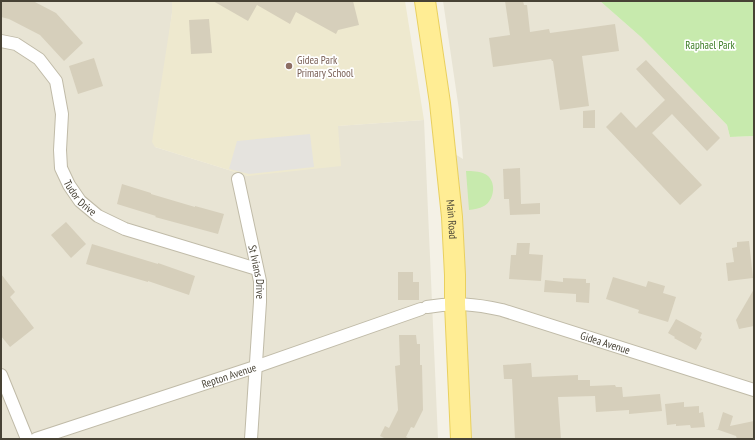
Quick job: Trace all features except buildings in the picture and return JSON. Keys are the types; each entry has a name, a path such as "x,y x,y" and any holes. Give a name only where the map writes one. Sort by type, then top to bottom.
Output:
{"main road":[{"name":"Main Road","path":"425,1 440,103 452,217 461,439"}],"street":[{"name":"Tudor Drive","path":"1,40 16,44 39,59 56,80 62,114 60,150 62,168 69,185 80,201 98,216 125,229 257,269"},
{"name":"St Ivians Drive","path":"238,179 260,281 251,439"},
{"name":"Repton Avenue","path":"36,439 255,367 424,308 440,304 455,304"},
{"name":"Gidea Avenue","path":"455,304 481,306 502,310 754,390"},
{"path":"1,375 27,439"}],"shaded area":[{"path":"1,1 172,1 172,13 155,147 248,176 337,126 424,120 438,439 1,439"},
{"name":"Gidea Park Primary School","path":"172,1 405,1 424,120 338,126 341,166 248,176 155,147 152,142 172,13"},
{"path":"443,1 600,1 641,37 727,125 730,137 754,136 754,439 461,439 445,148 463,159 459,110"},
{"path":"310,134 314,167 249,174 229,169 237,141"}],"green space":[{"name":"Raphael Park","path":"600,1 754,1 754,136 730,137 727,125 641,37"},
{"path":"466,171 476,171 485,174 489,177 493,185 492,195 488,203 482,207 469,210"}],"place":[{"name":"Gidea Park Primary School","path":"289,66"}]}
